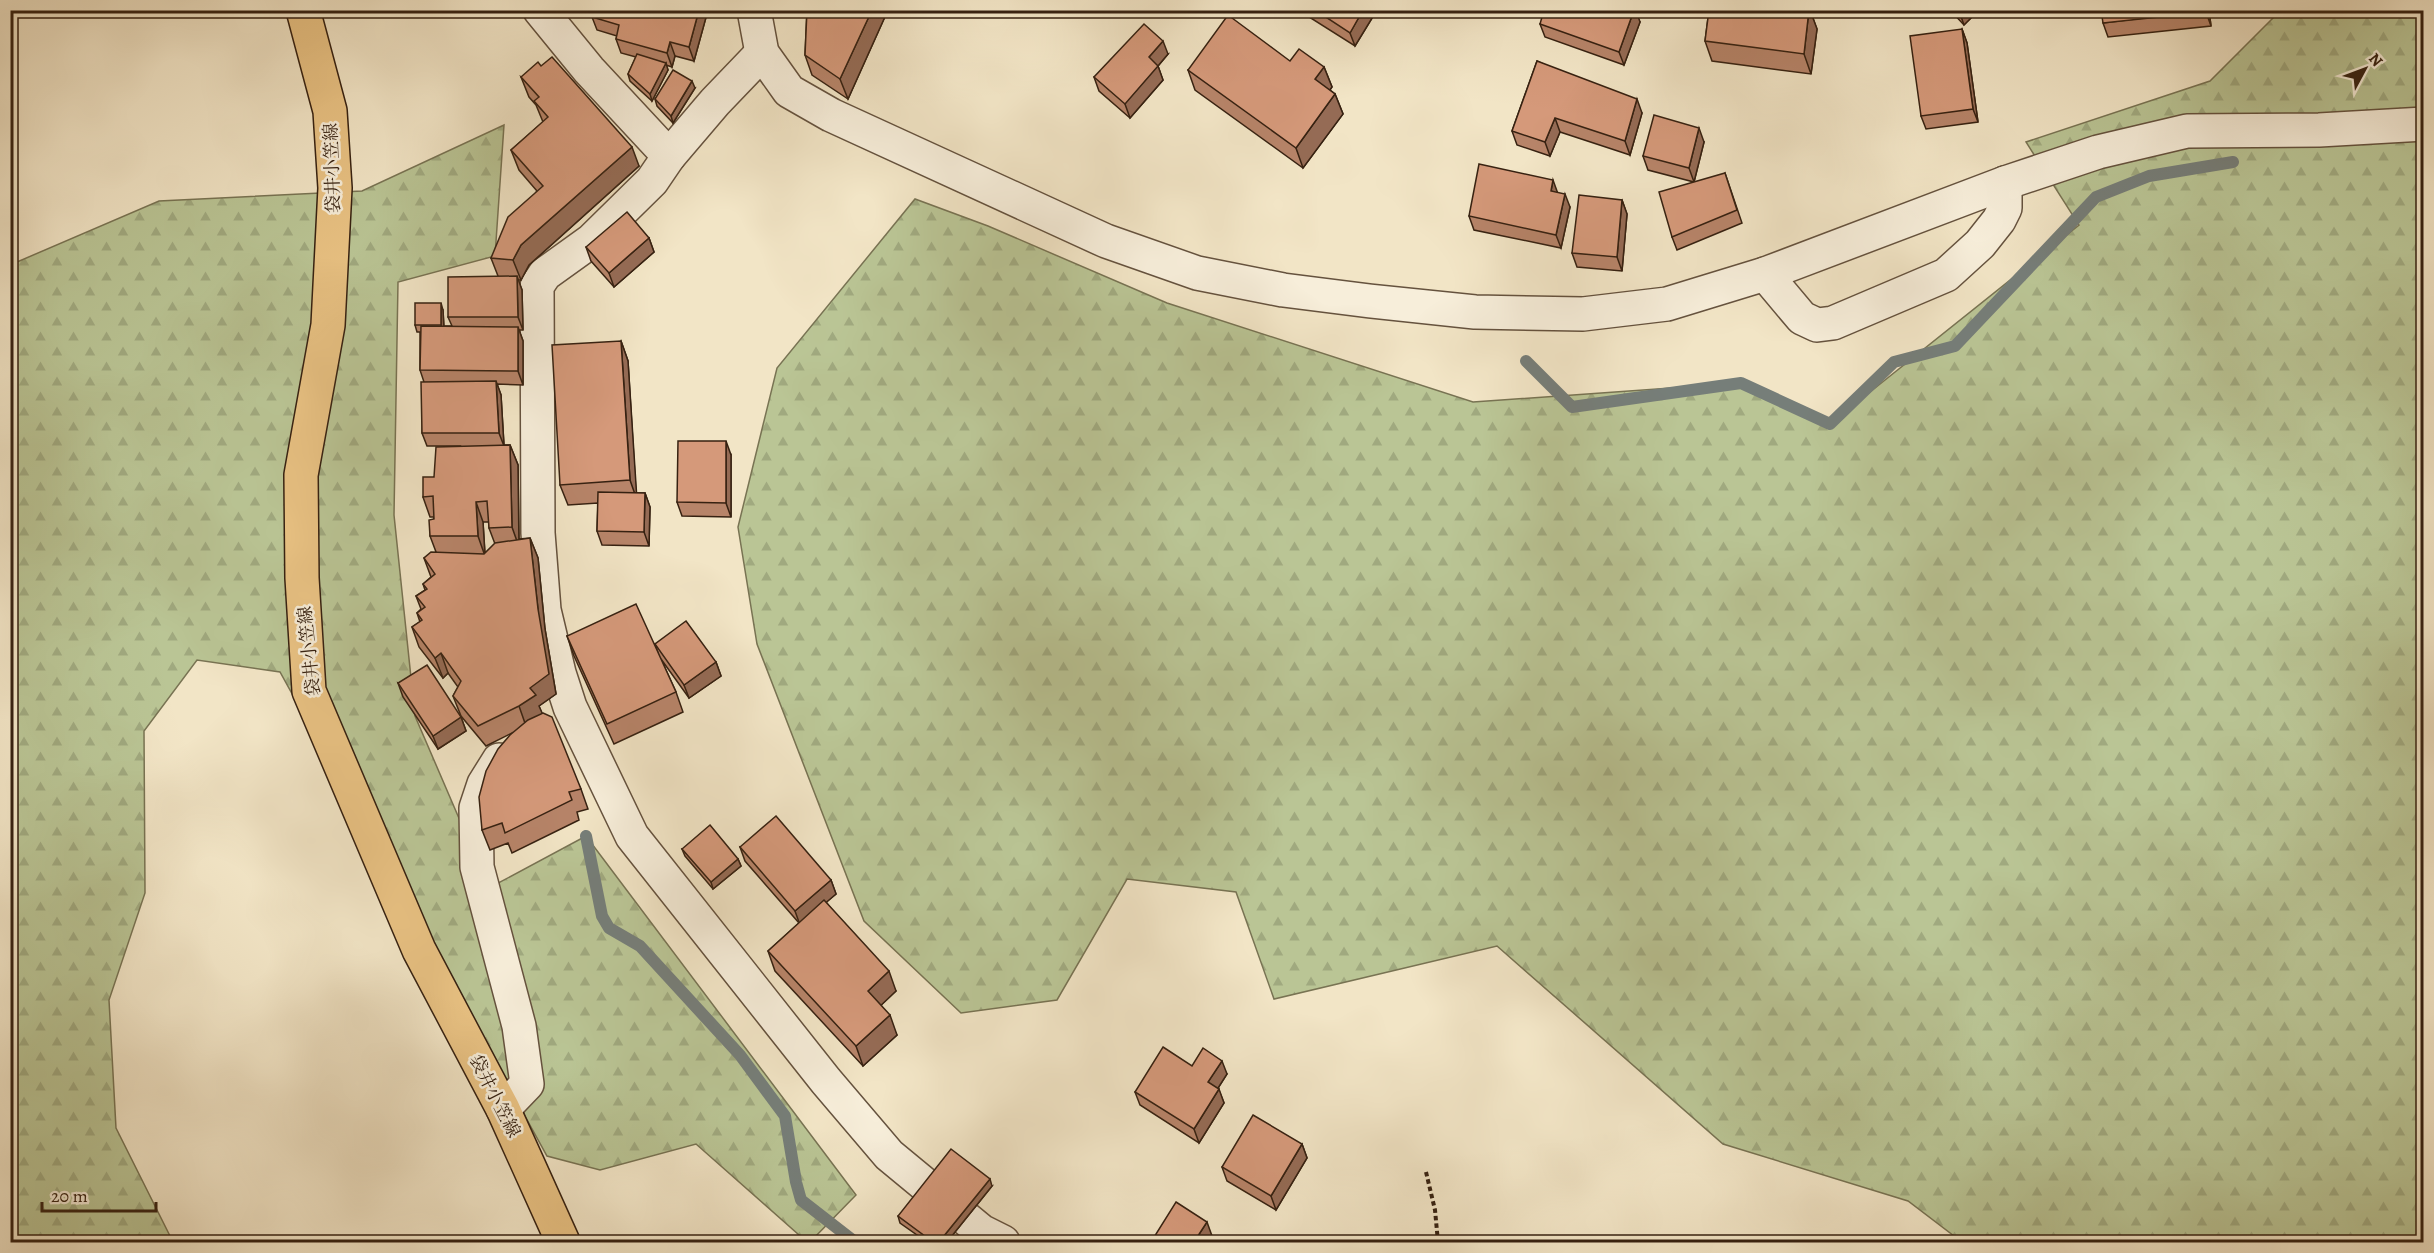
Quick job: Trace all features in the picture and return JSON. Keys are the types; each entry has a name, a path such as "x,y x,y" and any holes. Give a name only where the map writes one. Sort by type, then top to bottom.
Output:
{"main road":[{"name":"袋井小笠線","path":"303,10 330,111 335,188 328,325 301,475 302,578 309,692 418,950 503,1109 563,1242"}],"street":[{"path":"540,10 589,70 669,156"},
{"path":"754,10 762,53 789,91 831,116 1106,241 1197,273 1283,290 1370,302 1475,312 1583,314 1667,304 1766,274 2005,183 2098,152 2187,131 2319,130 2424,123"},
{"path":"762,53 715,102 669,156 652,182 591,241 544,274 537,286 539,544 544,610 559,673 557,714 632,836 826,1081 890,1155 981,1231 1003,1242"},
{"path":"1766,274 1802,318 1817,325 1833,323 1946,275 1980,244 1999,220 2005,208 2005,183"},
{"path":"503,1109 527,1084 519,1026 477,867 476,808 484,784 500,759 518,741"}],"path":[{"path":"1426,1172 1435,1210 1438,1242"}],"green space":[{"path":"2280,11 2423,11 2423,1242 1962,1242 1908,1201 1723,1144 1497,946 1274,999 1236,892 1127,879 1057,1000 961,1013 864,921 757,644 738,527 777,368 915,199 988,226 1167,303 1473,402 1741,383 1830,424 2079,225 2026,142 2210,81"},
{"path":"504,125 495,256 398,282 394,515 415,716 489,888 586,836 856,1195 810,1242 807,1242 696,1144 600,1170 547,1156 280,672 197,660 144,731 145,893 109,1000 116,1128 173,1242 11,1242 10,265 159,201 362,191"}],"building":[{"path":"594,10 699,10 689,47 670,42 667,53 616,39 619,25 592,17"},
{"path":"807,10 872,10 840,79 805,55"},
{"path":"1315,10 1363,10 1350,33"},
{"path":"1544,10 1634,10 1619,52 1540,24"},
{"path":"1709,10 1809,10 1804,54 1705,41"},
{"path":"2101,10 2206,10 2206,12 2103,23"},
{"path":"1228,15 1290,61 1299,49 1324,67 1315,79 1335,94 1296,148 1188,70"},
{"path":"1144,24 1163,41 1149,57 1158,66 1125,104 1094,77"},
{"path":"1962,29 1973,109 1921,116 1910,36"},
{"path":"637,54 666,63 650,94 628,74"},
{"path":"552,57 632,147 521,245 513,260 491,258 508,217 543,186 511,150 548,117 534,101 539,97 521,77 538,62 541,66"},
{"path":"1537,61 1637,99 1625,141 1555,118 1545,142 1512,131"},
{"path":"673,70 692,81 671,116 655,99"},
{"path":"1654,115 1699,128 1689,168 1643,156"},
{"path":"1479,164 1553,180 1551,191 1565,194 1556,235 1469,216"},
{"path":"1725,173 1737,210 1672,237 1659,192"},
{"path":"1579,195 1622,200 1617,257 1572,253"},
{"path":"627,212 649,238 609,273 586,247"},
{"path":"517,276 518,317 448,317 448,277"},
{"path":"415,303 441,303 441,325 415,325"},
{"path":"421,326 518,327 518,371 420,370"},
{"path":"621,341 630,480 560,485 552,345"},
{"path":"496,381 499,433 422,433 421,382"},
{"path":"678,441 726,441 726,503 677,502"},
{"path":"510,445 512,527 489,528 487,501 476,502 478,536 430,536 429,520 434,519 433,496 423,497 423,477 434,477 436,447"},
{"path":"598,492 645,493 644,532 597,531"},
{"path":"530,538 538,609 549,674 530,688 536,695 478,726 453,696 461,681 441,653 435,658 412,627 422,620 417,613 425,607 416,596 427,589 423,584 435,574 424,558 431,552 484,554 495,543"},
{"path":"636,604 676,692 607,724 567,636"},
{"path":"686,621 716,662 684,685 655,644"},
{"path":"427,665 461,717 433,736 398,683"},
{"path":"543,713 552,717 581,789 569,792 572,800 505,833 502,823 482,830 479,797 486,771 498,749 510,735 528,720"},
{"path":"776,816 831,880 795,911 740,847"},
{"path":"710,825 738,859 711,882 682,849"},
{"path":"824,900 889,971 868,991 890,1015 856,1046 768,951"},
{"path":"1163,1047 1192,1066 1203,1048 1222,1061 1208,1082 1219,1089 1194,1129 1135,1092"},
{"path":"1253,1115 1302,1144 1271,1196 1222,1167"},
{"path":"951,1149 990,1179 939,1242 933,1242 898,1216"},
{"path":"1176,1202 1207,1222 1194,1242 1151,1242"}],"waterway":[{"path":"1526,361 1572,407 1741,383 1830,424 1894,362 1955,346 2096,197 2149,176 2233,162"},
{"path":"586,836 602,916 609,928 640,946 740,1055 785,1116 801,1200 855,1242"}]}
